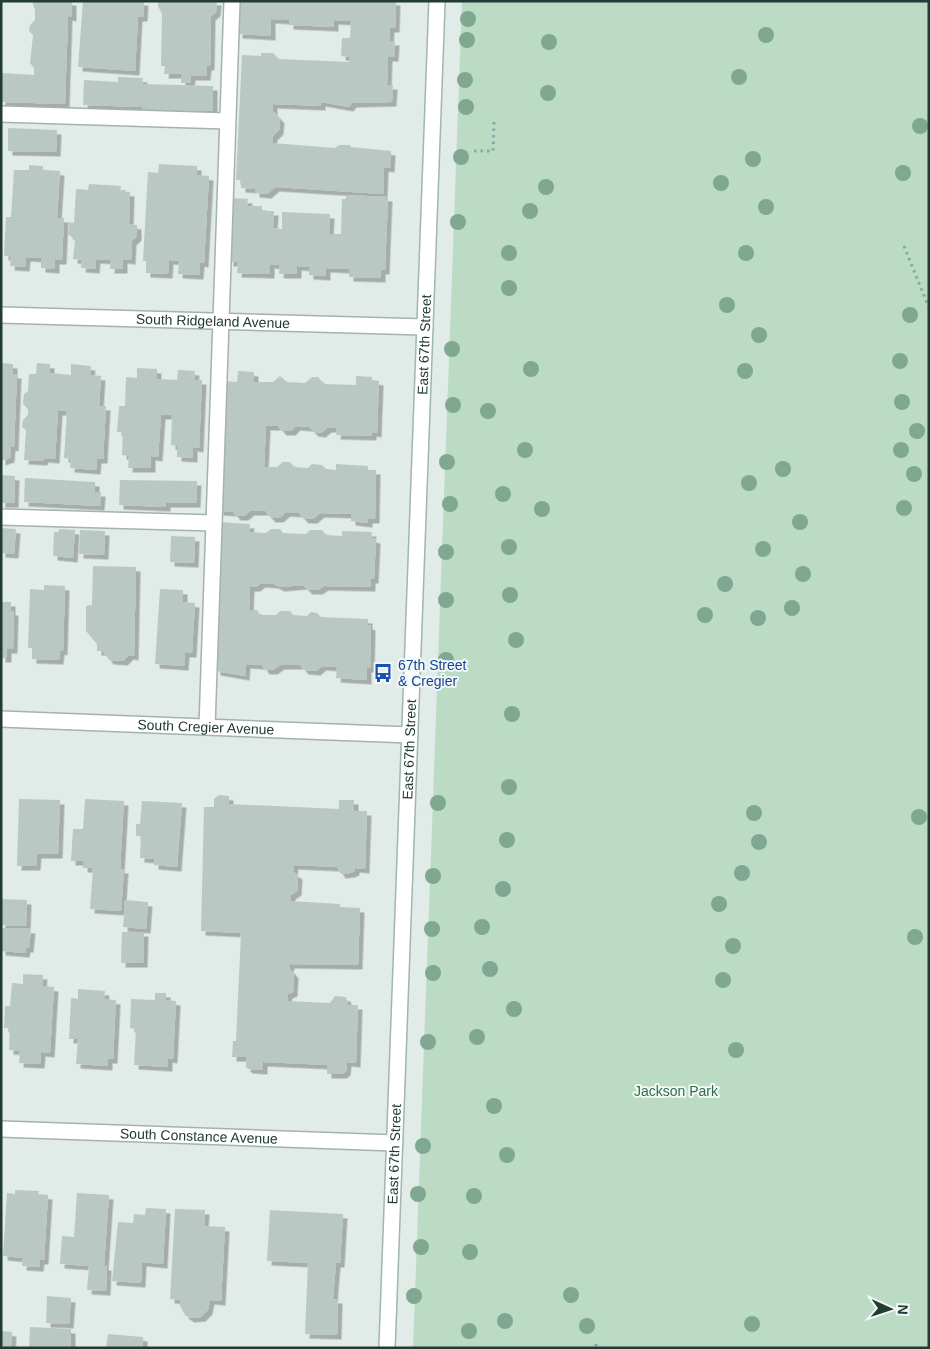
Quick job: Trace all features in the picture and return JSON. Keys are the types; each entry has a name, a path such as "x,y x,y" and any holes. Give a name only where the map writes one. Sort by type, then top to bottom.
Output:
{"street":[{"path":"207,727 232,1"},
{"name":"East 67th Street","path":"388,1348 437,1"},
{"path":"1,114 227,121"},
{"name":"South Ridgeland Avenue","path":"1,315 425,327"},
{"path":"1,517 213,524"},
{"name":"South Cregier Avenue","path":"1,719 410,735"},
{"name":"South Constance Avenue","path":"1,1129 395,1143"}],"path":[{"path":"474,151 493,151 494,121"},
{"path":"904,246 929,308"}],"green space":[{"name":"Jackson Park","path":"462,1 929,1 929,1348 413,1348"}],"building":[{"path":"32,1 72,1 72,17 68,16 65,104 1,102 1,73 34,75 34,68 30,63 33,35 29,31 30,25 35,20 35,10"},
{"path":"83,1 144,1 143,17 138,17 135,71 78,67"},
{"path":"158,1 217,1 216,12 211,16 210,66 207,66 206,76 191,76 190,83 181,83 181,74 164,74 165,66 161,66 162,14"},
{"path":"239,1 396,1 395,28 390,28 389,41 395,41 394,57 388,57 387,85 393,85 392,102 352,103 349,107 321,102 321,106 273,104 273,111 280,119 279,130 273,136 272,143 335,148 339,145 350,145 351,147 391,151 390,168 384,167 383,194 275,187 267,194 255,193 255,189 241,188 241,180 236,180 242,55 261,56 261,53 273,53 279,59 349,62 349,57 341,56 342,38 350,38 351,21 334,20 334,27 289,25 289,20 271,19 271,36 238,34"},
{"path":"118,77 143,78 142,84 213,86 213,111 142,110 142,107 83,105 84,80 118,82"},
{"path":"8,128 57,130 56,152 8,151"},
{"path":"159,164 197,166 197,175 209,176 204,263 200,262 199,275 178,274 179,261 169,260 168,274 146,273 146,261 143,261 148,172 158,173"},
{"path":"29,165 43,166 43,170 60,171 57,218 64,218 62,260 55,260 55,269 41,268 41,258 26,257 25,267 10,266 11,256 4,256 6,217 11,217 14,170 29,170"},
{"path":"89,184 121,186 120,191 130,192 129,224 137,225 137,236 132,241 131,260 123,259 123,269 110,269 111,260 96,259 95,269 81,268 82,260 73,259 75,240 68,234 69,222 74,223 76,189 88,190"},
{"path":"346,195 388,197 385,270 381,270 381,278 349,277 349,269 326,268 326,276 309,275 309,267 297,266 297,274 279,274 280,265 270,264 270,274 237,273 238,262 229,262 231,198 248,199 247,206 262,206 262,211 274,211 273,228 282,229 282,212 330,214 329,234 341,234 342,199 346,199"},
{"path":"1,363 13,364 13,374 17,374 14,447 11,446 10,458 1,461"},
{"path":"37,363 50,364 50,373 71,375 71,364 91,366 90,375 101,376 99,406 106,406 103,459 97,459 96,470 70,468 71,459 64,458 67,411 58,411 55,459 44,458 43,461 24,460 26,430 22,427 23,420 28,415 28,409 23,404 24,394 28,391 29,374 36,374"},
{"path":"137,368 157,369 157,379 177,380 178,370 195,371 194,380 202,380 199,448 193,447 193,458 177,457 177,446 171,445 172,415 161,415 158,457 151,456 151,468 128,468 129,456 122,455 123,432 117,432 119,406 125,406 126,377 137,378"},
{"path":"238,371 254,372 254,382 273,382 280,376 287,382 305,383 312,377 318,377 324,384 356,385 356,376 372,377 372,380 379,381 377,433 372,432 372,436 336,435 337,428 327,428 321,433 314,432 309,427 296,426 291,431 282,431 278,426 266,426 264,467 277,467 283,462 290,462 294,467 308,468 312,464 336,470 336,464 368,466 368,470 376,470 375,519 368,519 368,523 351,521 351,514 320,513 313,519 304,519 299,513 286,512 279,518 271,518 265,511 250,511 244,516 236,516 233,512 219,511 224,381 237,382"},
{"path":"1,475 15,476 14,503 1,503"},
{"path":"25,478 95,482 95,492 101,492 100,506 24,502"},
{"path":"120,480 197,481 196,503 166,503 166,507 119,505"},
{"path":"218,522 250,524 249,532 266,533 271,529 280,529 283,533 306,534 310,530 322,530 326,535 342,536 342,531 372,532 371,538 376,539 374,579 371,579 371,587 324,586 318,590 308,590 303,585 280,587 274,584 261,583 256,587 250,587 249,610 257,610 260,615 276,615 280,611 290,611 293,615 307,616 311,612 317,613 321,617 368,619 368,625 371,626 370,668 367,668 367,680 336,678 337,667 322,666 316,671 304,670 300,665 280,665 273,670 265,670 262,665 246,664 245,676 216,671"},
{"path":"1,528 16,529 14,554 1,553"},
{"path":"59,529 75,530 73,558 53,556 54,532 59,532"},
{"path":"80,530 105,531 104,555 79,554"},
{"path":"171,536 195,537 194,563 170,562"},
{"path":"93,566 136,567 134,656 129,655 123,661 109,660 103,651 97,651 97,644 86,631 86,606 92,605"},
{"path":"44,585 65,586 63,651 60,650 59,660 32,659 32,648 28,648 30,589 44,590"},
{"path":"160,589 183,590 183,602 195,603 192,653 185,653 184,666 155,664"},
{"path":"1,602 11,602 11,611 14,611 13,649 7,649 7,658 1,658"},
{"path":"219,795 229,796 229,804 339,809 339,800 354,800 354,811 367,811 365,869 355,868 355,871 341,874 337,867 294,865 293,872 298,875 297,891 291,895 290,901 340,904 340,907 360,908 358,965 290,964 289,968 294,974 293,992 288,994 287,1001 330,1003 335,996 346,997 348,1005 358,1005 356,1063 347,1062 346,1071 342,1074 327,1074 327,1065 263,1062 263,1070 248,1069 246,1067 246,1057 232,1057 233,1041 236,1041 241,933 201,931 204,807 214,807 214,799"},
{"path":"19,799 60,800 58,854 37,854 36,866 17,866"},
{"path":"85,799 124,801 120,869 124,869 121,911 90,909 93,868 83,868 83,861 71,861 73,829 83,829"},
{"path":"142,801 182,803 177,867 154,865 154,859 140,858 141,836 136,836 136,824 140,824"},
{"path":"1,899 27,900 26,926 1,925"},
{"path":"125,900 148,902 146,929 123,927"},
{"path":"2,928 31,929 29,948 26,948 25,953 1,951"},
{"path":"122,932 144,932 143,963 121,963"},
{"path":"23,974 43,975 42,986 54,987 50,1053 41,1052 40,1064 19,1063 20,1051 9,1050 10,1028 4,1028 5,1006 10,1006 12,983 23,984"},
{"path":"78,989 105,991 104,999 116,1000 113,1059 108,1059 108,1066 76,1064 78,1039 69,1039 71,998 78,999"},
{"path":"155,993 166,993 166,1000 176,1001 173,1059 168,1058 168,1067 134,1065 136,1029 130,1028 131,999 155,1000"},
{"path":"15,1190 39,1191 38,1194 48,1195 44,1260 40,1260 39,1267 22,1266 23,1258 3,1256 7,1193 15,1194"},
{"path":"77,1193 109,1195 104,1266 107,1266 106,1291 87,1290 89,1266 60,1264 62,1236 74,1237"},
{"path":"146,1208 166,1209 163,1264 142,1262 141,1283 112,1281 118,1222 133,1223 134,1214 145,1215"},
{"path":"175,1209 205,1210 204,1226 225,1227 221,1301 210,1300 208,1310 201,1317 190,1318 185,1315 180,1306 181,1300 170,1299"},
{"path":"270,1210 343,1214 340,1263 336,1263 333,1299 338,1299 337,1335 305,1334 308,1263 267,1261"},
{"path":"47,1296 71,1298 69,1324 46,1323"},
{"path":"30,1327 71,1329 71,1348 29,1348"},
{"path":"1,1331 12,1332 11,1348 1,1348"},
{"path":"108,1334 143,1337 143,1348 106,1348"}],"place":[{"name":"67th Street & Cregier","path":"383,673"}]}
